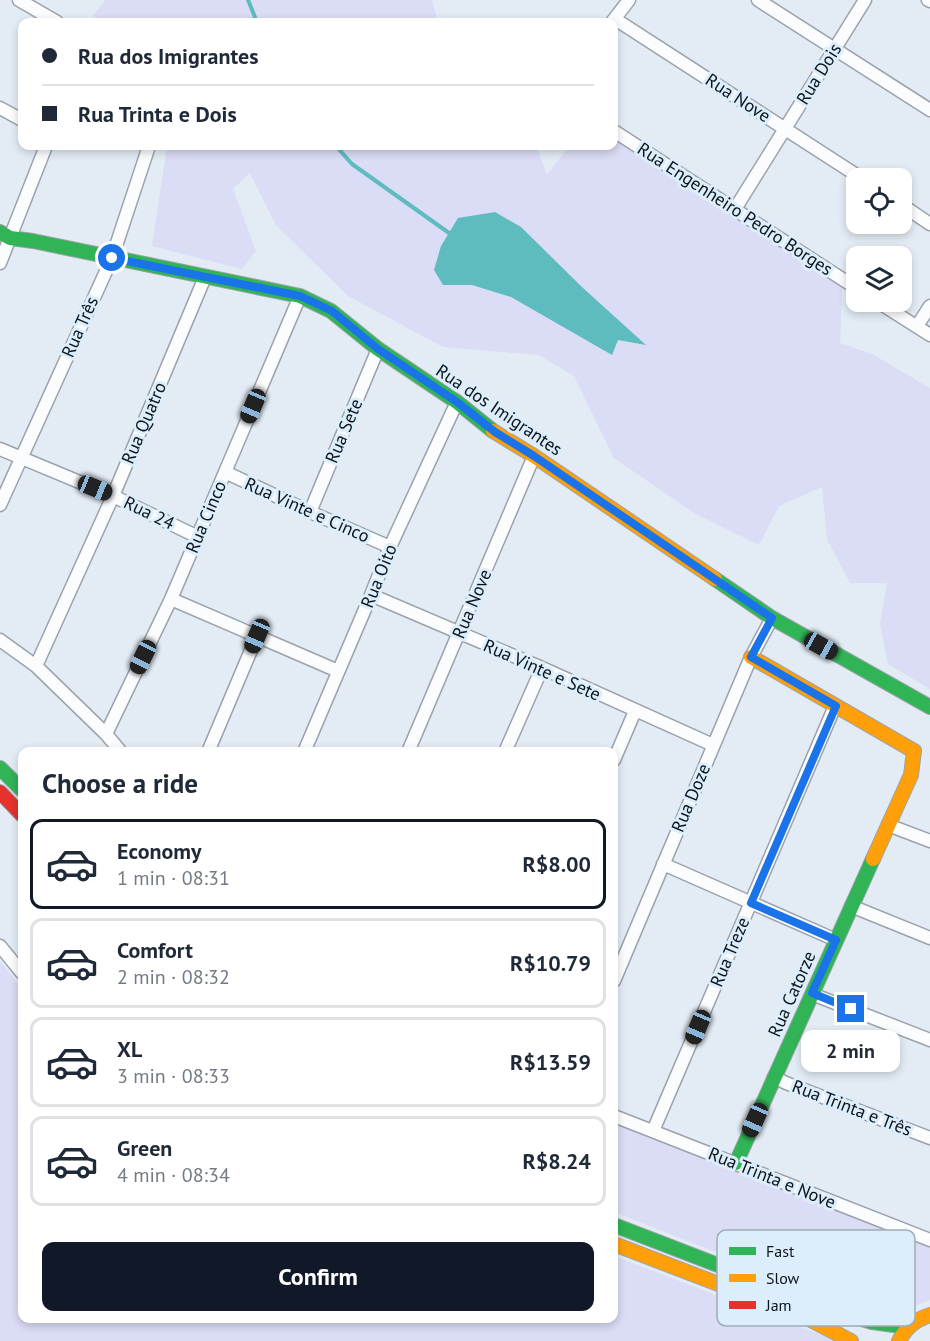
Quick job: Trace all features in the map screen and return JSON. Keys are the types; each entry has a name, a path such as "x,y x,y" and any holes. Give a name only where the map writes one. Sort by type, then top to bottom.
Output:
{"street":[{"path":"19,0 50,18"},
{"path":"616,18 628,0"},
{"path":"758,0 930,110"},
{"name":"Rua Dois","path":"735,209 866,0"},
{"name":"Rua Nove","path":"618,24 846,168"},
{"path":"0,108 18,118"},
{"name":"Rua Engenheiro Pedro Borges","path":"618,134 846,281"},
{"path":"0,263 5,235 44,150"},
{"name":"Rua Três","path":"0,505 112,258 148,150"},
{"path":"912,212 930,224"},
{"name":"Rua dos Imigrantes","path":"5,235 300,296 332,311 378,349 457,402 495,432 534,456 772,618 930,707"},
{"name":"Rua Quatro","path":"36,666 114,496 205,277"},
{"name":"Rua Cinco","path":"106,734 171,599 300,296"},
{"path":"917,326 930,306"},
{"path":"894,312 930,335"},
{"name":"Rua Sete","path":"310,512 378,349"},
{"name":"Rua Oito","path":"306,747 390,547 457,402"},
{"name":"Rua 24","path":"0,449 114,496 198,537"},
{"name":"Rua Nove","path":"410,747 534,456"},
{"name":"Rua Vinte e Cinco","path":"225,472 390,547"},
{"name":"Rua Vinte e Sete","path":"371,595 542,668 713,745"},
{"path":"171,599 338,671"},
{"name":"Rua Doze","path":"618,971 751,657 772,618"},
{"path":"210,747 257,636"},
{"path":"0,640 36,666 117,747"},
{"path":"751,657 836,706"},
{"path":"507,747 542,668"},
{"name":"Rua Catorze","path":"736,1163 911,775 914,752 836,706"},
{"name":"Rua Treze","path":"653,1131 836,706"},
{"path":"618,751 635,711"},
{"path":"0,768 18,786"},
{"path":"0,792 18,811"},
{"path":"888,825 930,841"},
{"path":"663,864 836,940"},
{"path":"852,906 930,938"},
{"path":"0,946 18,968"},
{"path":"812,993 930,1040"},
{"name":"Rua Trinta e Três","path":"774,1077 930,1138"},
{"name":"Rua Trinta e Nove","path":"618,1118 905,1230"},
{"path":"618,1227 717,1265"},
{"name":"Rua Trinta e Nove","path":"915,1234 930,1240"},
{"path":"618,1246 717,1283"},
{"path":"915,1321 930,1315"},
{"path":"822,1326 851,1341"},
{"path":"899,1341 908,1327 901,1326"}],"shaded area":[{"path":"105,0 432,0 437,18 97,18 93,16"},
{"path":"618,139 842,287 840,343 872,354 930,388 930,689 888,664 880,624 887,583 850,583 827,539 822,487 779,506 759,545 694,513 614,458 574,376 539,355 443,347 348,296 276,225 250,173 233,189 256,251 242,269 152,246 166,150 538,150 547,175 566,150 618,150"},
{"path":"0,961 18,984 18,1323 618,1323 618,1258 717,1295 717,1326 797,1326 832,1341 0,1341"},
{"path":"618,1124 891,1230 717,1230 717,1253 618,1214"},
{"path":"915,1239 930,1245 930,1300 915,1306"}],"water":[{"path":"495,212 521,227 646,345 618,340 612,355 511,297 472,285 443,285 434,270 441,246 458,218"}],"waterway":[{"path":"248,0 255,18"},
{"path":"340,150 352,164 449,233"}],"traffic: fast":[{"path":"0,232 10,238 300,296 331,311 378,349 457,402 493,431"},
{"path":"715,579 772,618 930,707"},
{"path":"0,768 18,786"},
{"path":"736,1163 873,859"},
{"path":"618,1227 717,1265"},
{"path":"901,1326 908,1327"}],"traffic: slow":[{"path":"493,431 534,456 715,579"},
{"path":"751,657 914,751 911,775 873,859"},
{"path":"618,1246 717,1283"},
{"path":"915,1323 930,1315"},
{"path":"822,1326 851,1341"},
{"path":"899,1341 911,1326"}],"traffic: jam":[{"path":"0,792 18,811"}],"route":[{"path":"112,258 300,296 332,311 378,349 457,402 495,432 534,456 772,618 751,657 836,706 751,903 836,940 812,993 851,1009"}]}
